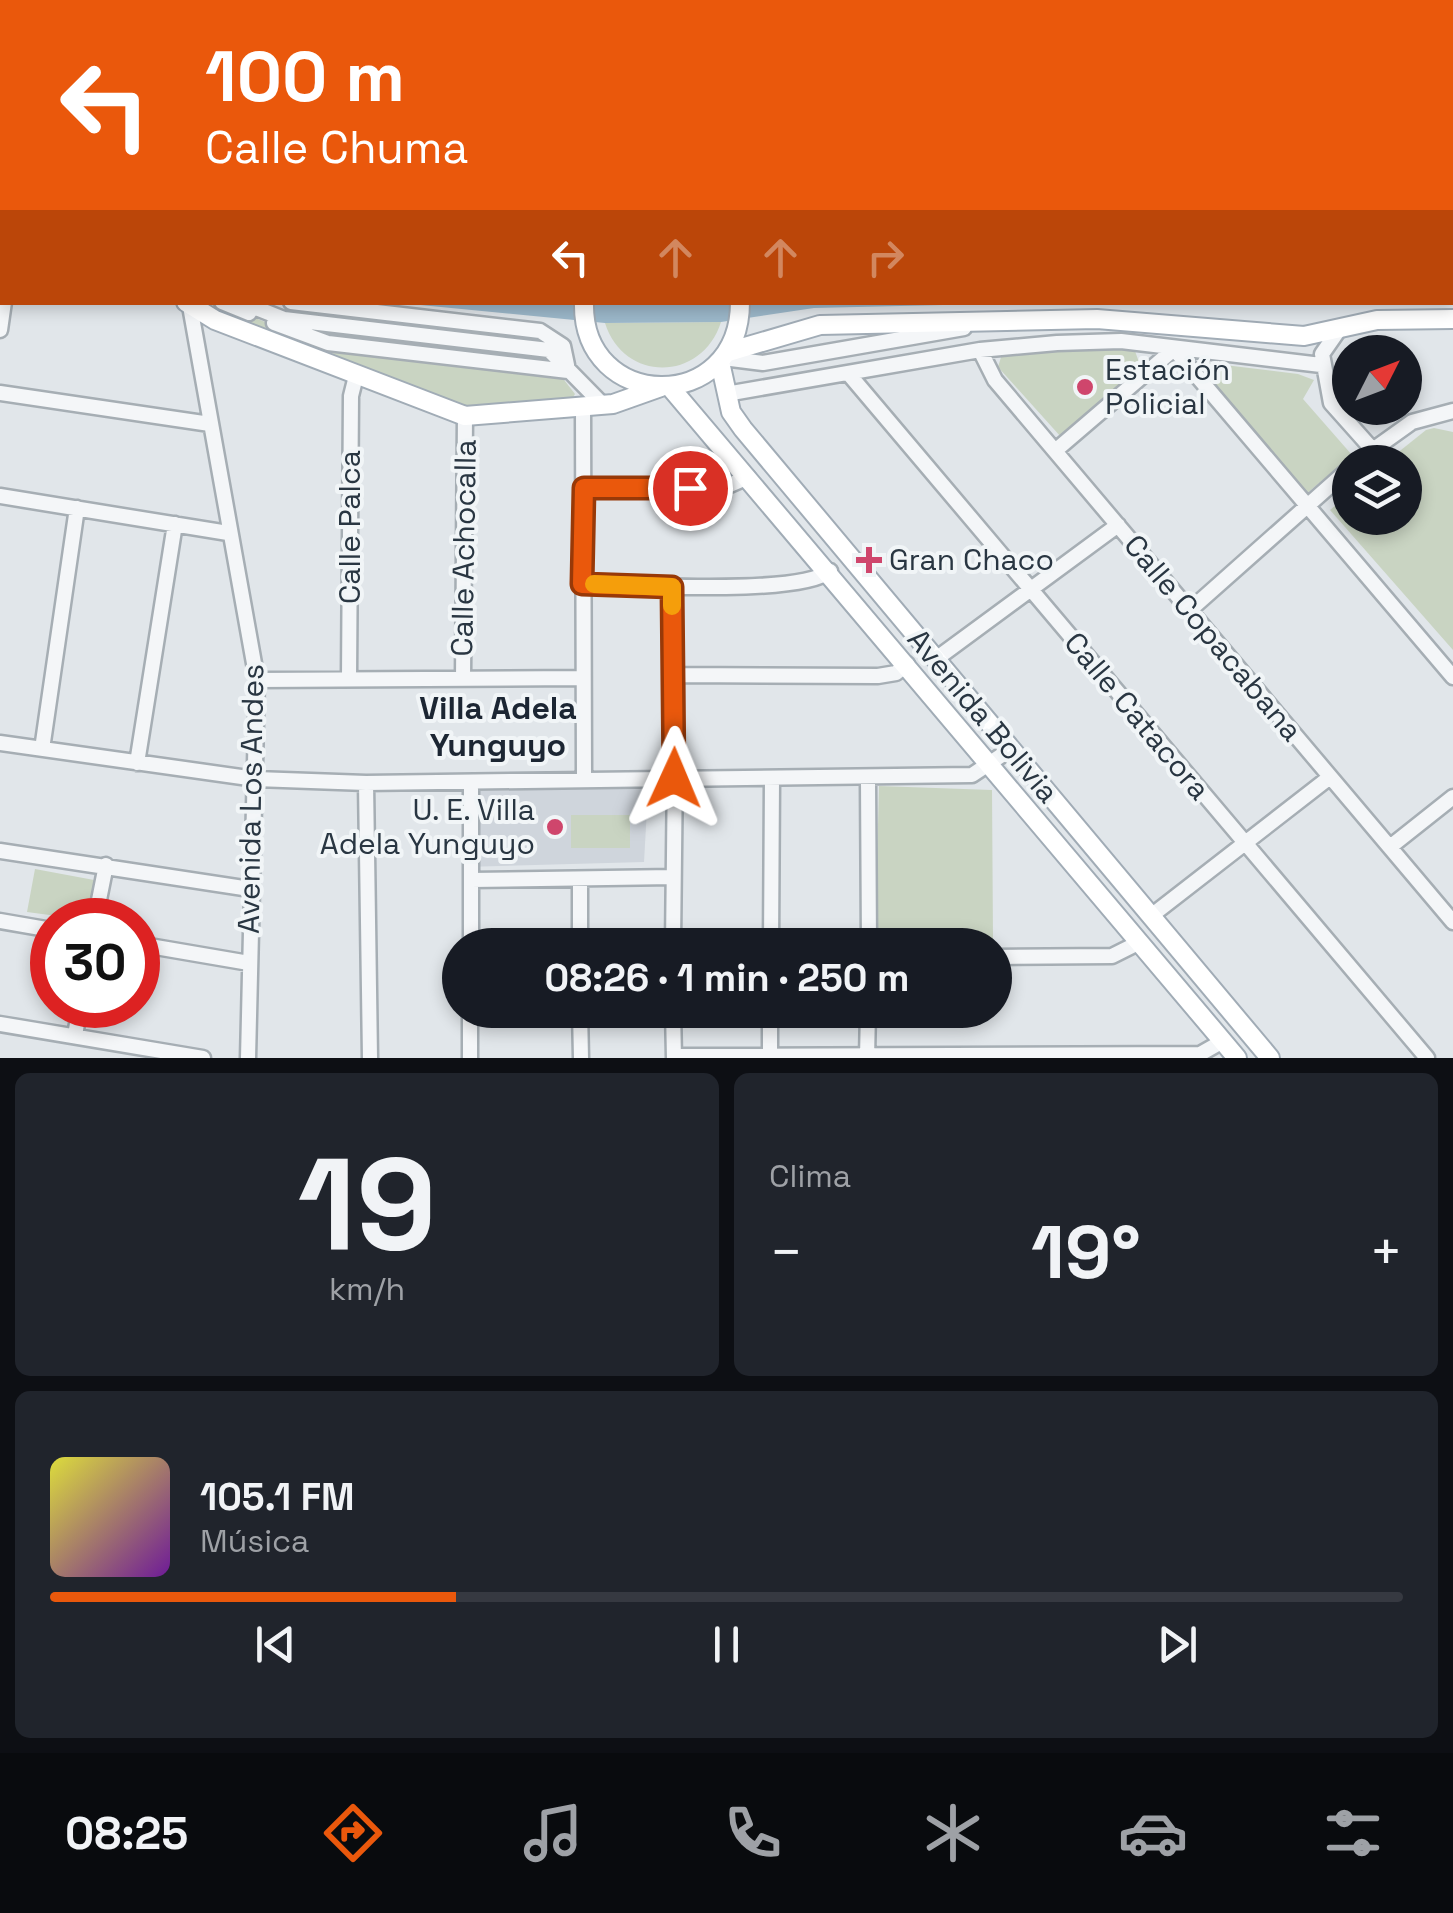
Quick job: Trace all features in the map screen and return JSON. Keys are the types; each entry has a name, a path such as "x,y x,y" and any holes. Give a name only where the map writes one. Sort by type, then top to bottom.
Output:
{"main road":[{"path":"190,305 356,376 466,416 603,405 699,378 726,353 820,325 1097,319 1304,336 1376,320 1453,319"},
{"path":"584,305 590,338 613,370 636,382 666,387"},
{"name":"Avenida Bolivia","path":"739,305 726,353 726,394 731,412 1270,1058"},
{"name":"Avenida Bolivia","path":"666,387 830,572 1237,1058"}],"street":[{"path":"0,330 4,305"},
{"name":"Avenida Los Andes","path":"188,305 258,680 248,1058"},
{"path":"230,305 322,342 568,370"},
{"path":"249,305 284,319 549,350 603,405"},
{"path":"317,305 540,331 562,346 568,370"},
{"path":"726,353 763,363 1005,321"},
{"path":"1338,331 1329,340 1321,364 1332,403 1369,445"},
{"path":"726,394 980,350 1121,341 1321,364"},
{"path":"1055,452 1174,349"},
{"path":"1174,349 1453,677"},
{"name":"Calle Copacabana","path":"980,350 995,380 1453,922"},
{"name":"Calle Catacora","path":"848,373 1427,1058"},
{"name":"Calle Palca","path":"349,679 351,396 356,376"},
{"path":"0,393 210,424"},
{"path":"584,406 581,678 584,780"},
{"path":"1378,445 1412,422 1453,411"},
{"name":"Calle Achocalla","path":"463,679 466,416"},
{"path":"584,488 725,487 748,477"},
{"path":"1190,610 1332,484"},
{"path":"0,496 228,533"},
{"path":"42,749 77,508"},
{"path":"137,763 175,524"},
{"path":"936,659 1118,525"},
{"path":"582,584 672,587 803,582 830,572"},
{"path":"672,587 676,675 673,928"},
{"path":"676,675 878,676 896,673 907,664"},
{"path":"258,680 581,678"},
{"path":"0,743 256,778 366,783 674,778 868,780 972,775 992,766 1011,749"},
{"path":"1151,916 1330,777"},
{"path":"771,928 772,780"},
{"path":"868,780 869,928"},
{"path":"471,782 471,928"},
{"path":"366,783 370,1058"},
{"path":"1390,847 1453,797"},
{"path":"0,850 250,888"},
{"path":"100,898 106,865"},
{"path":"471,880 673,878"},
{"path":"580,881 580,928"},
{"path":"0,921 30,926"},
{"path":"1012,957 1112,956 1140,942"},
{"path":"160,948 249,963"},
{"path":"0,1024 199,1058"},
{"path":"75,1036 76,1028"},
{"path":"470,1028 470,1058"},
{"path":"580,1028 580,1058"},
{"path":"673,1028 674,1057 1200,1054 1223,1042"},
{"path":"770,1028 770,1056"},
{"path":"867,1058 868,1028"}],"shaded area":[{"name":"U. E. Villa Adela Yunguyo","path":"463,791 648,791 644,862 463,867"}],"green space":[{"path":"212,305 222,305 360,353 413,355 433,363 561,376 575,394 572,399 462,407 214,312"},
{"path":"721,322 698,356 663,368 628,357 605,323"},
{"path":"1111,348 1135,351 1141,368 1061,437 998,367 1002,354"},
{"path":"1208,363 1298,374 1314,380 1303,399 1343,445 1332,445 1332,472 1305,495 1202,366"},
{"path":"1426,430 1453,432 1453,650 1352,535 1422,535 1422,445 1407,445"},
{"path":"879,786 992,790 993,928 875,928"},
{"path":"571,815 630,815 630,848 571,848"},
{"path":"35,869 94,880 91,898 30,898 30,912 27,912"}],"water":[{"path":"420,305 943,305 814,308 721,322 605,323"}],"slow traffic":[{"path":"594,584 672,587 672,606"}],"place":[{"name":"Estación Policial","path":"1085,387"},
{"name":"Gran Chaco","path":"869,560"},
{"name":"U. E. Villa Adela Yunguyo","path":"555,827"}],"district":[{"name":"Villa Adela Yunguyo","path":"498,726"}],"route":[{"path":"674,778 676,675 672,587 582,584 584,488 690,488"}]}
